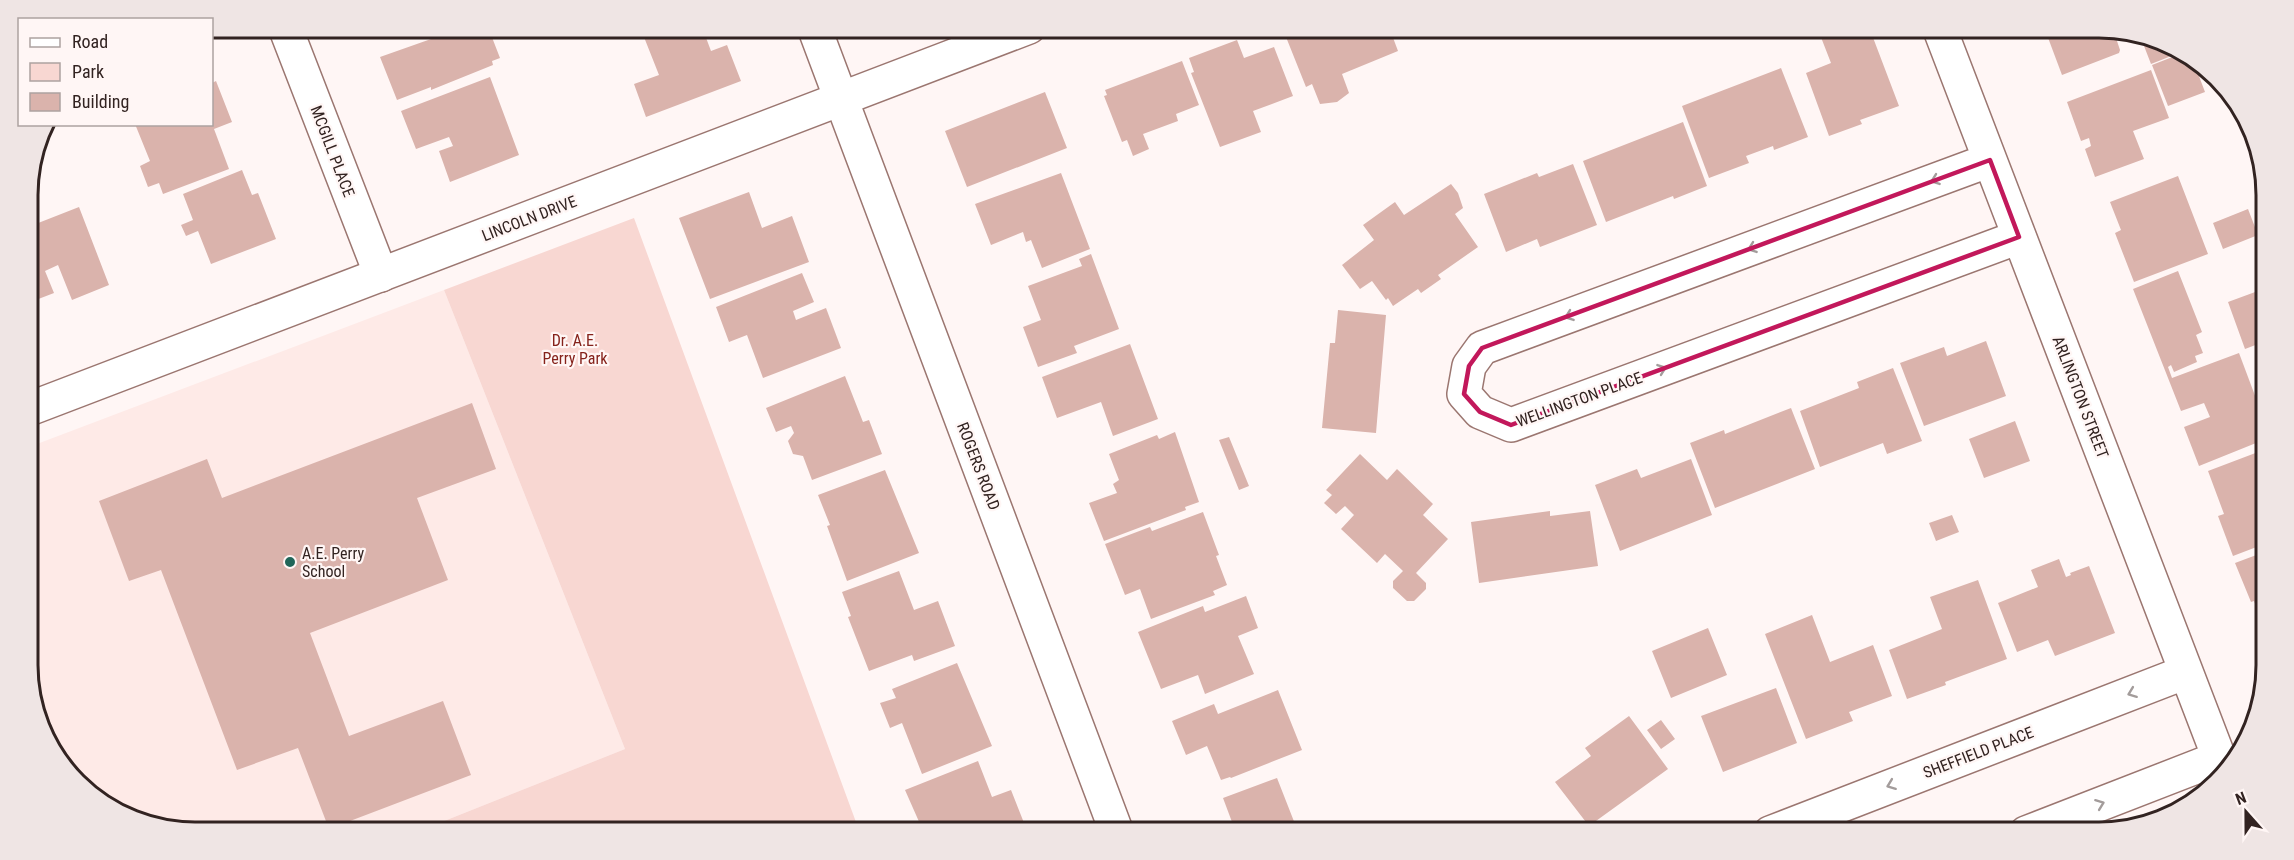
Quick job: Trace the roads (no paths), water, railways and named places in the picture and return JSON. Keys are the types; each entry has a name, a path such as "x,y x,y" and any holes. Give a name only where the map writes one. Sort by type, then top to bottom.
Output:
{"street":[{"name":"MCGILL PLACE","path":"289,38 381,275"},
{"name":"ROGERS ROAD","path":"818,38 1113,822"},
{"name":"LINCOLN DRIVE","path":"38,406 1000,38"},
{"name":"ARLINGTON STREET","path":"1943,38 2221,763"},
{"name":"WELLINGTON PLACE","path":"1990,160 1482,348 1469,366 1464,394 1480,412 1511,425 2019,237"},
{"name":"SHEFFIELD PLACE","path":"1798,822 2186,672"},
{"path":"2057,822 2221,763"}],"place":[{"name":"A.E. Perry School","path":"290,562"}],"park label":[{"name":"Dr. A.E. Perry Park","path":"575,349"}]}
